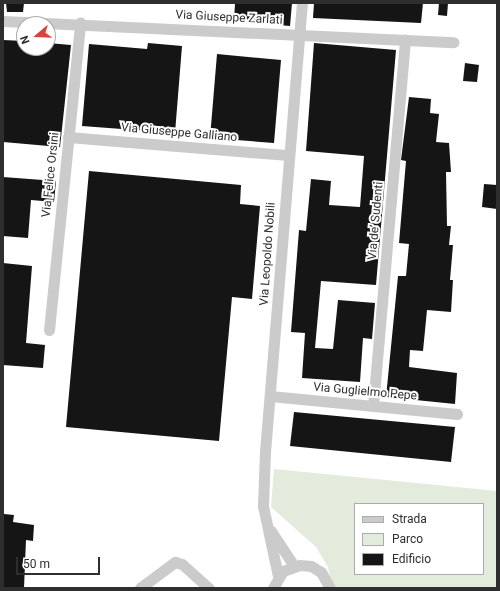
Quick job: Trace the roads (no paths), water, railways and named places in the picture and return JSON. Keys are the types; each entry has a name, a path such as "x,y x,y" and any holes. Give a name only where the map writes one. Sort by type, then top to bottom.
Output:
{"street":[{"name":"Via Leopoldo Nobili","path":"278,576 263,506 288,155 302,3"},
{"name":"Via Giuseppe Zarlati","path":"3,21 80,23 454,42"},
{"name":"Via Felice Orsini","path":"49,330 80,23"},
{"name":"Via de’ Sudenti","path":"373,406 405,39"},
{"name":"Via Giuseppe Galliano","path":"68,137 288,155"},
{"name":"Via Guglielmo Pepe","path":"270,396 457,414"},
{"name":"Via Leopoldo Nobili","path":"263,506 273,538 294,566"},
{"path":"140,588 175,562 182,564 209,588"},
{"path":"273,588 278,576 294,566 305,565 316,569 325,576 330,588"}]}
